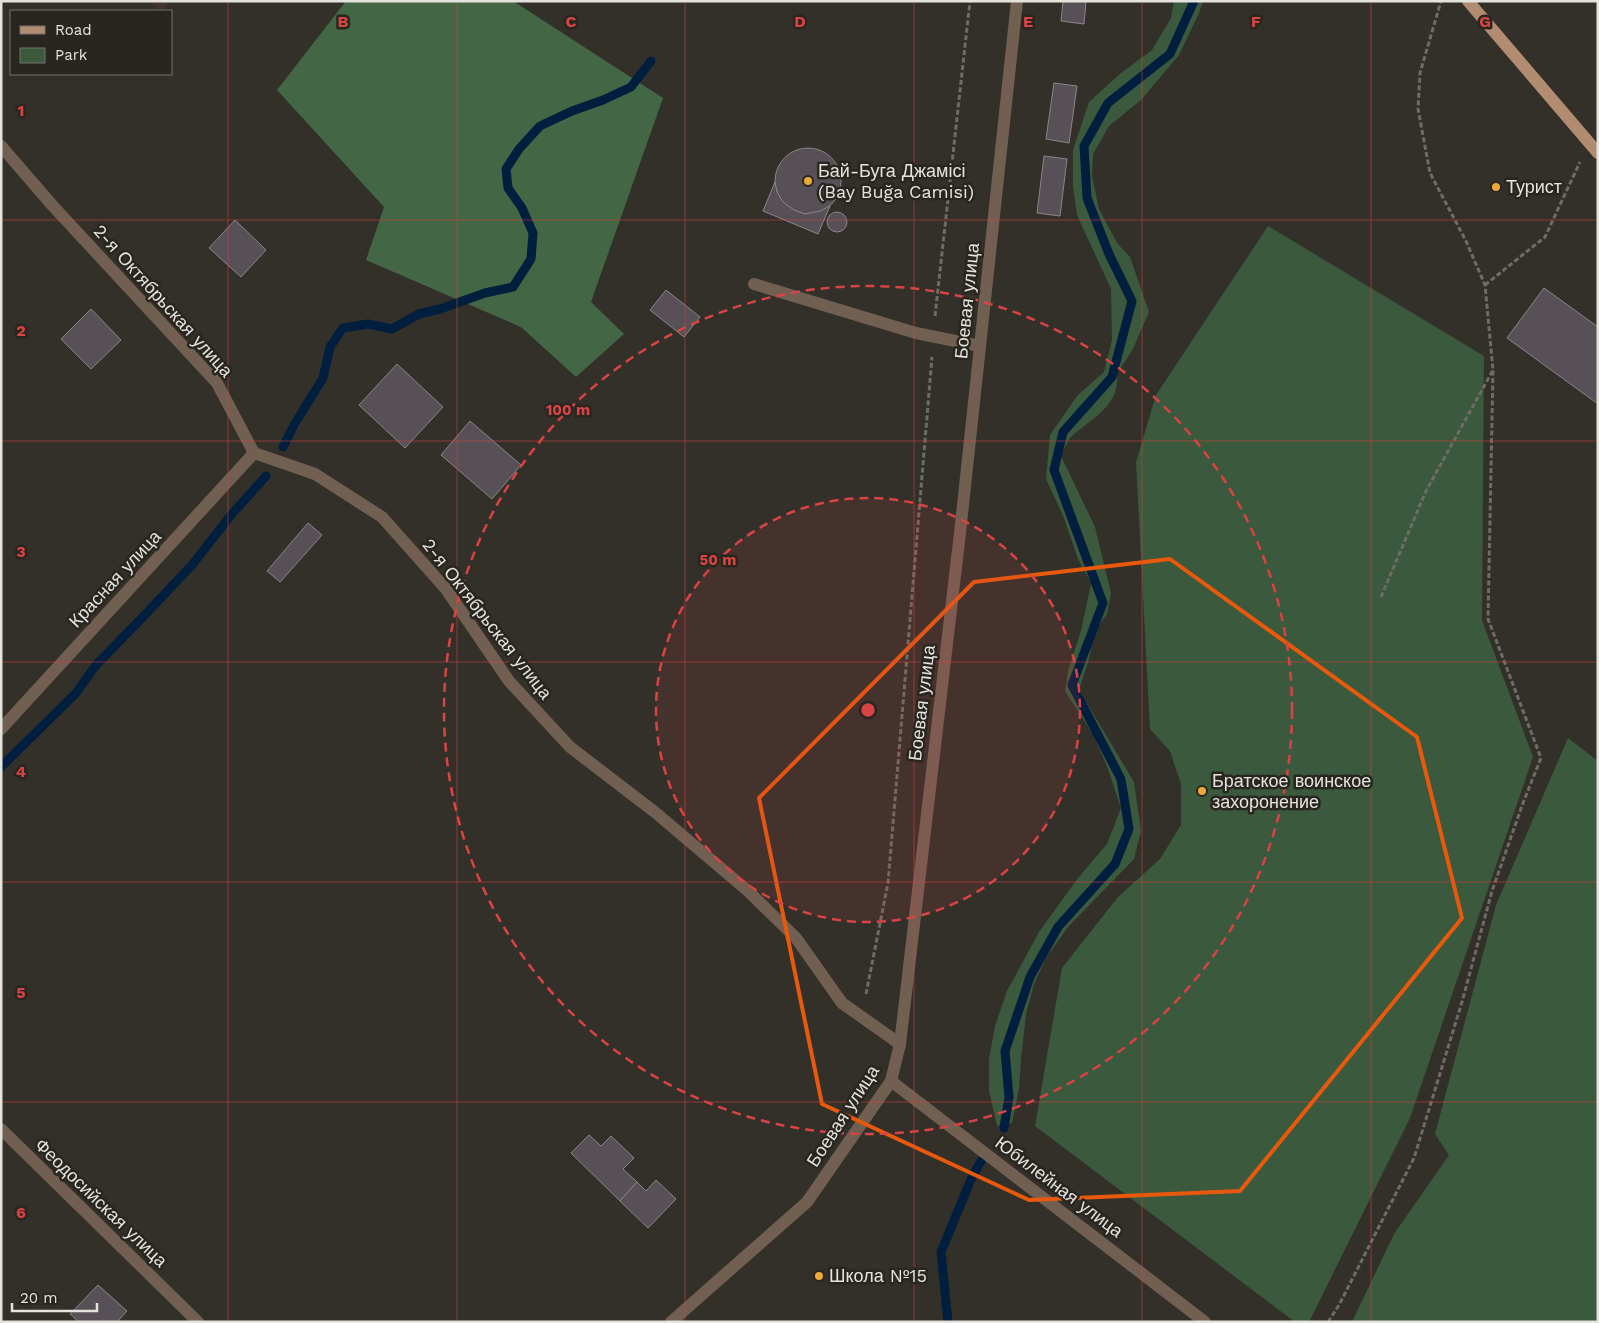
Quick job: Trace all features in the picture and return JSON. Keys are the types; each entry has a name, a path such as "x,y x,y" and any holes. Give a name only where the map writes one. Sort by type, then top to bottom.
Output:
{"main road":[{"path":"1468,1 1598,153"}],"street":[{"name":"Боевая улица","path":"671,1322 807,1202 891,1081 900,1044 980,346 1017,1"},
{"name":"2-я Октябрьская улица","path":"1,146 52,206 217,383 254,453 315,474 382,517 446,589 509,681 570,747 656,813 748,892 796,938 842,1003 900,1044"},
{"path":"754,284 933,337 980,346"},
{"name":"Красная улица","path":"1,729 254,453"},
{"name":"Юбилейная улица","path":"891,1081 1205,1322"},
{"name":"Феодосийская улица","path":"1,1129 198,1322"}],"path":[{"path":"862,1016 888,883 933,337 970,1"},
{"path":"1328,1322 1339,1305 1414,1158 1462,1002 1492,892 1541,758 1488,618 1493,370 1485,285 1466,241 1430,173 1418,109 1420,74 1441,1"},
{"path":"1485,285 1545,236 1589,143"},
{"path":"1381,597 1426,492 1493,370"}],"highlighted area":[{"path":"1170,559 1417,737 1462,918 1240,1191 1029,1200 822,1104 759,798 974,582"}],"shaded area":[{"path":"149,1 170,1 160,10"}],"green space":[{"path":"346,1 513,1 663,98 591,302 624,334 576,377 521,327 366,260 384,207 277,90"},
{"path":"1174,1 1203,1 1179,55 1141,100 1109,126 1093,154 1092,176 1099,209 1117,243 1130,257 1149,312 1132,351 1117,373 1117,384 1110,402 1104,410 1072,436 1061,456 1095,527 1111,593 1107,614 1094,632 1089,659 1079,690 1134,782 1141,831 1134,859 1068,927 1046,958 1034,984 1026,1014 1019,1089 1012,1123 997,1126 989,1091 989,1059 995,1026 1007,991 1039,932 1078,878 1107,844 1121,808 1108,769 1094,736 1065,691 1068,671 1081,631 1091,583 1078,559 1064,518 1046,479 1050,435 1077,396 1104,372 1112,340 1111,289 1077,215 1073,186 1073,150 1089,102 1121,73 1152,50 1171,18"},
{"path":"1268,226 1484,356 1482,620 1533,757 1410,1118 1309,1322 1295,1322 1035,1126 1062,968 1118,897 1160,859 1181,825 1181,784 1170,751 1150,729 1136,462 1156,395"},
{"path":"1568,738 1598,761 1598,1322 1352,1322 1394,1234 1449,1155 1435,1134 1496,905"}],"building":[{"path":"1063,1 1086,1 1084,24 1061,21"},
{"path":"1054,83 1077,86 1069,143 1046,139"},
{"name":"Бай-Буга Джамісі (Bay Buğa Camisi)","path":"808,148 820,151 831,158 838,169 841,181 838,193 831,204 820,211 808,214 796,211 785,204 778,193 775,181 778,169 785,158 796,151"},
{"path":"1044,156 1067,159 1060,216 1037,213"},
{"path":"775,182 777,192 783,202 794,210 805,214 820,211 830,206 818,234 763,211"},
{"path":"837,212 844,215 847,222 844,229 837,232 830,229 827,222 830,215"},
{"path":"235,220 266,250 241,277 209,248"},
{"path":"1544,288 1598,327 1598,404 1507,338"},
{"path":"666,290 700,317 684,337 650,310"},
{"path":"91,309 121,340 91,369 61,339"},
{"path":"397,364 443,407 405,448 359,405"},
{"path":"470,421 521,465 492,499 441,455"},
{"path":"308,523 322,535 280,582 267,571"},
{"path":"589,1135 601,1146 611,1136 634,1158 623,1169 637,1182 620,1201 571,1153"},
{"path":"656,1180 676,1199 648,1228 620,1201 637,1182 646,1191"},
{"path":"98,1285 127,1311 117,1322 79,1322 70,1314"}],"waterway":[{"path":"1004,1128 1009,1097 1005,1051 1030,977 1058,927 1115,864 1129,829 1121,779 1072,685 1103,603 1054,470 1063,432 1112,377 1132,301 1109,254 1087,198 1084,146 1108,103 1170,54 1194,1"},
{"path":"283,447 294,425 323,378 330,347 343,328 368,324 392,329 419,314 440,309 485,293 513,287 531,259 533,233 522,208 508,188 506,169 519,149 540,126 631,87 651,61"},
{"path":"1,767 76,693 96,665 192,565 231,515 266,476"},
{"path":"948,1322 941,1252 972,1177 981,1161"}],"place":[{"name":"Бай-Буга Джамісі (Bay Buğa Camisi)","path":"808,181"},
{"name":"Турист","path":"1496,187"},
{"name":"Братское воинское захоронение","path":"1202,791"},
{"name":"Школа №15","path":"819,1276"}]}
